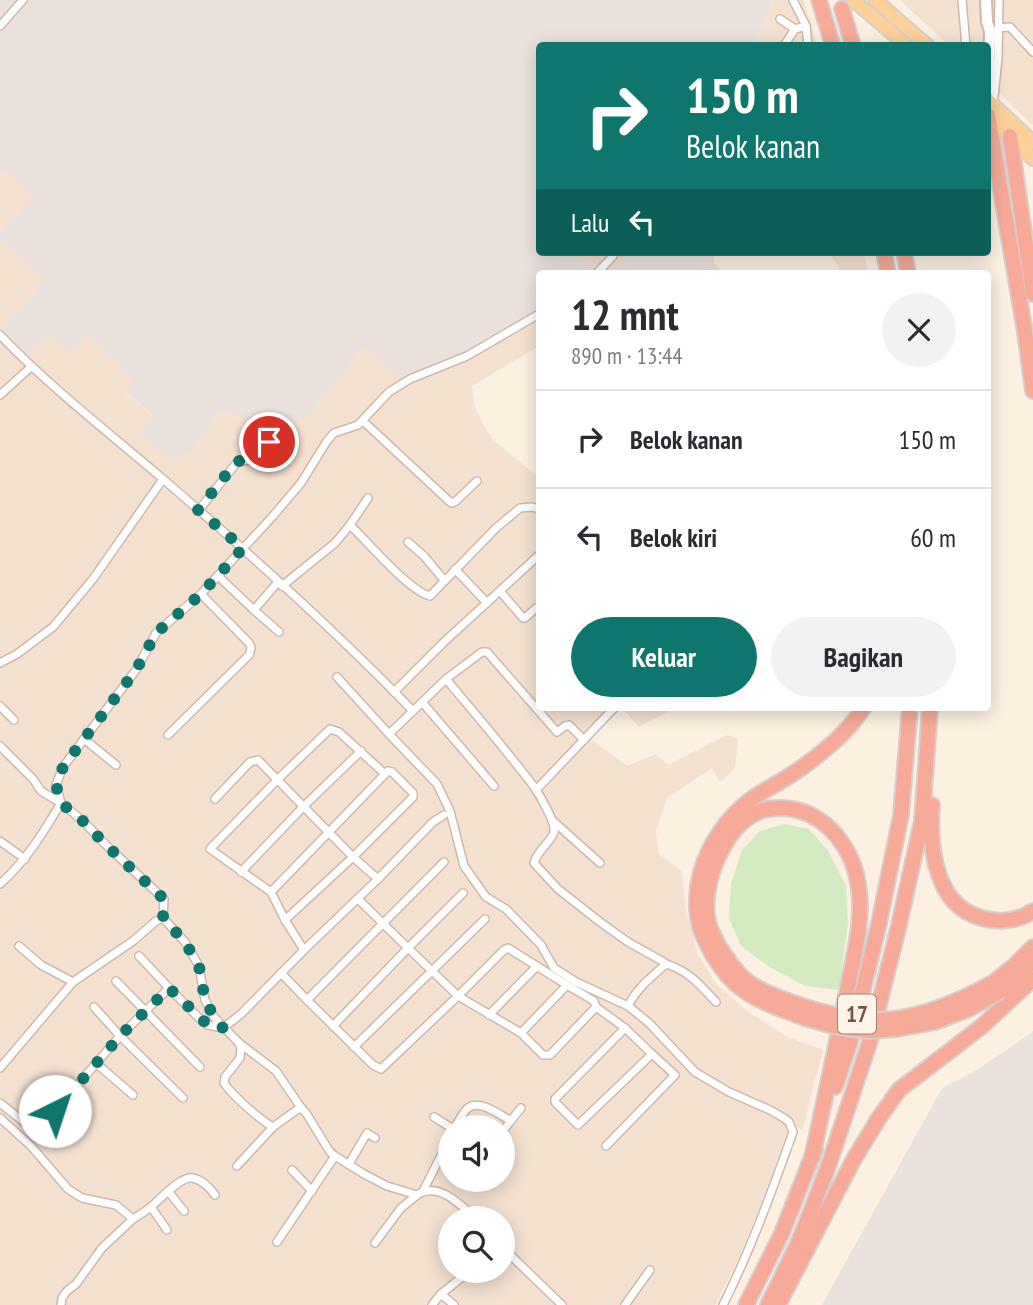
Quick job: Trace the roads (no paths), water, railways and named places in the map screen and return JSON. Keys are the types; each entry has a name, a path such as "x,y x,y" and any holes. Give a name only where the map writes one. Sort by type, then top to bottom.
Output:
{"highway":[{"path":"819,0 832,42"},
{"path":"847,4 852,42"},
{"path":"991,109 1033,391"},
{"path":"1014,132 1033,294"},
{"path":"1027,251 1030,218 1033,214"},
{"path":"806,1013 750,996 734,983 711,955 698,924 697,897 701,870 711,846 731,818 752,799 794,773 837,740 861,711"},
{"name":"17","path":"746,1305 782,1233 812,1158 850,1042 878,928 901,816 910,711"},
{"name":"17","path":"768,1305 800,1239 828,1167 869,1044 922,821 930,711"},
{"path":"936,711 932,848 947,892 960,907 988,920 1024,918 1033,911"},
{"path":"812,1158 841,1028 859,931 860,892 855,870 844,845 832,830 815,817 795,809 775,808 756,812 737,828 721,850 711,873 708,921 720,949 741,976 755,986 833,1026 871,1031 935,1022 971,1008 1033,962"},
{"path":"997,987 1033,947"},
{"path":"778,1305 854,1159 899,1090 981,1027 1033,979"}],"main road":[{"path":"875,0 925,42"},
{"path":"847,4 900,42"},
{"path":"991,103 1033,159"},
{"path":"991,103 1033,134"},
{"path":"1014,132 1033,142"}],"street":[{"path":"0,26 23,0"},
{"path":"793,0 806,26 808,42"},
{"path":"891,0 894,16"},
{"path":"962,0 965,42"},
{"path":"986,0 990,42"},
{"path":"991,96 998,58 999,0"},
{"path":"780,19 795,29"},
{"path":"984,42 987,22"},
{"path":"786,42 795,29 806,26"},
{"path":"998,28 1010,27 1033,52"},
{"path":"600,270 613,256"},
{"path":"0,884 37,843 61,803 56,785 63,767 136,670 156,633 201,594 273,516 301,483 334,433 363,421 389,392 410,379 467,356 536,316"},
{"path":"0,335 68,400 243,548 357,654 413,711"},
{"path":"0,395 31,367"},
{"path":"363,421 452,503 477,481"},
{"path":"198,510 237,461 258,458 269,442"},
{"path":"0,663 17,654 53,627 93,579 163,479"},
{"path":"254,611 280,584 335,543 368,498"},
{"path":"350,525 411,584 430,596 496,528 520,508 536,508"},
{"path":"408,542 444,580"},
{"path":"394,692 536,558"},
{"path":"455,569 487,603"},
{"path":"218,576 279,632"},
{"path":"500,590 523,618 536,608"},
{"path":"169,735 251,652 249,643 201,594"},
{"path":"389,734 446,679 482,652 486,652 536,708"},
{"path":"337,677 437,784 450,811 464,866 486,897 506,909 541,945 554,968 576,982 628,1006 649,1023 695,1072 729,1092 770,1110 792,1126 793,1132 760,1223 723,1305"},
{"path":"446,679 536,790 552,820 554,834 536,854 534,863 558,889 628,942 688,974 716,1002"},
{"path":"422,702 494,786"},
{"path":"0,706 14,720"},
{"path":"538,711 557,732 569,726 584,740"},
{"path":"536,790 611,711"},
{"path":"304,950 271,892 210,849 330,729 339,732 385,774"},
{"path":"83,739 116,765"},
{"path":"0,746 33,779 41,792 61,803 84,822 164,899 163,918 185,942 199,966 205,1000 214,1017 239,1043 276,1071 330,1152 387,1186 420,1193 436,1191 447,1195 460,1206"},
{"path":"241,872 361,751"},
{"path":"215,799 250,762 258,760 353,857 379,879"},
{"path":"271,892 388,771 413,793 413,797 353,857 285,920"},
{"path":"139,956 208,1025 223,1028 241,1014 379,879 433,822 444,815"},
{"path":"552,820 600,863"},
{"path":"0,841 25,859"},
{"path":"307,1000 444,862"},
{"path":"333,1026 463,893"},
{"path":"358,899 458,996 521,1034 543,1055 550,1055 596,1007"},
{"path":"0,1068 73,982 163,918"},
{"path":"354,1047 485,919"},
{"path":"19,947 41,965 73,982"},
{"path":"281,974 354,1047 381,1069 508,948 594,1001 596,1007 625,1028 675,1074 606,1146"},
{"path":"628,1006 646,981 666,964"},
{"path":"489,1015 537,967"},
{"path":"116,981 201,1067"},
{"path":"521,1034 567,985"},
{"path":"0,1103 34,1130 39,1129 120,1036 169,988"},
{"path":"94,1007 183,1098"},
{"path":"625,1028 555,1099 578,1125 652,1054"},
{"path":"239,1043 240,1058 225,1077 224,1083 273,1127"},
{"path":"97,1063 133,1095"},
{"path":"463,1115 472,1105 483,1106 500,1115"},
{"path":"515,1116 521,1108"},
{"path":"237,1166 273,1127 298,1109 302,1110"},
{"path":"0,1118 31,1146 68,1189 82,1198 116,1205 133,1219"},
{"path":"349,1164 368,1133 375,1138"},
{"path":"278,1242 335,1156"},
{"path":"375,1244 401,1208 420,1193 438,1160"},
{"path":"292,1170 312,1191"},
{"path":"61,1305 66,1290 76,1284 102,1248 168,1191 187,1178 194,1178 208,1186 215,1195"},
{"path":"168,1191 184,1211"},
{"path":"151,1207 167,1230"},
{"path":"515,1260 562,1305"},
{"path":"625,1305 650,1270"},
{"path":"432,1305 455,1283"},
{"path":"441,1294 454,1305"}]}
